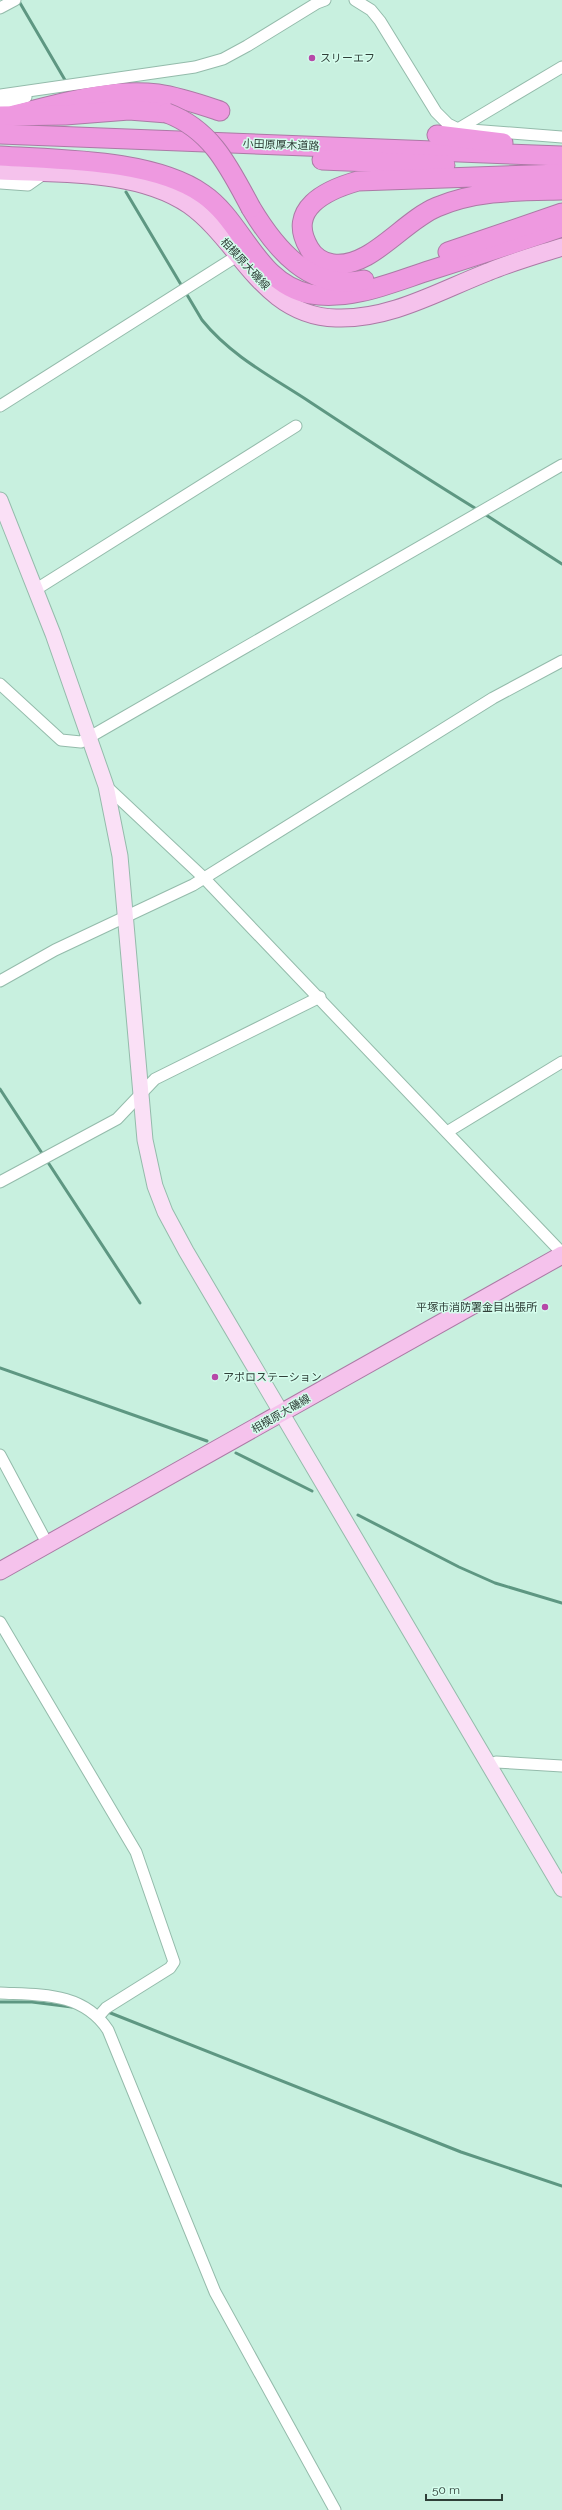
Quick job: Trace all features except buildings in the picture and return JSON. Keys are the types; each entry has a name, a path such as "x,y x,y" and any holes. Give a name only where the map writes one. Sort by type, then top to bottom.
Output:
{"highway":[{"path":"5,112 94,97 124,94 158,94 220,110"},
{"path":"5,112 142,110 167,113 184,120 209,140 264,229 283,254 304,270 324,278 342,282 384,275 562,213"},
{"name":"小田原厚木道路","path":"0,134 562,156"},
{"path":"437,135 562,150"},
{"name":"小田原厚木道路","path":"0,148 562,169"},
{"path":"0,156 127,168 154,172 182,182 204,194 216,204 269,271 288,285 309,294 328,295 366,291 562,227"},
{"path":"562,174 358,181 335,187 312,204 305,213 302,226 304,240 311,252 320,260 332,264 346,264 360,260 376,250 413,221 435,208 454,200 496,192 562,190"}],"main road":[{"name":"相模原大磯線","path":"0,171 106,178 150,186 189,205 204,218 258,280 290,305 335,318 358,318 398,309 489,271 562,247"},
{"name":"相模原大磯線","path":"0,1571 283,1413 562,1254"}],"street":[{"path":"0,8 15,0"},
{"path":"0,95 195,67 223,59 317,3 325,0"},
{"path":"355,0 371,10 380,21 436,112 448,124 458,129 562,137"},
{"path":"458,129 562,67"},
{"path":"5,112 8,103 61,86"},
{"path":"0,183 28,185 44,173"},
{"path":"0,406 237,256"},
{"path":"36,590 296,426"},
{"path":"0,684 61,740 81,742 91,738 562,465"},
{"path":"0,500 36,590 91,738 106,786 120,856 145,1140 155,1186 165,1212 562,1889"},
{"path":"0,982 55,950 204,878 493,698 562,661"},
{"path":"106,786 204,878 320,997 562,1254"},
{"path":"0,1182 117,1119 156,1079 320,997"},
{"path":"447,1132 562,1062"},
{"path":"0,1455 48,1545"},
{"path":"0,1622 136,1852 174,1962 170,1968 106,2008 99,2016"},
{"path":"489,1766 496,1762 562,1766"},
{"path":"0,1993 39,1995 73,2001 87,2006 99,2016 111,2037 215,2292 335,2510"}],"waterway":[{"path":"20,3 65,80"},
{"path":"126,192 202,320 213,333 239,355 267,375 478,510"},
{"path":"483,513 562,564"},
{"path":"0,1089 140,1303"},
{"path":"0,1368 207,1441"},
{"path":"236,1453 312,1491"},
{"path":"358,1515 459,1567 495,1583 562,1603"},
{"path":"0,2002 32,2002 72,2007"},
{"path":"108,2012 461,2152 562,2186"}],"place":[{"name":"スリーエフ","path":"312,58"},
{"name":"平塚市消防署金目出張所","path":"545,1307"},
{"name":"アポロステーション","path":"215,1377"}]}
